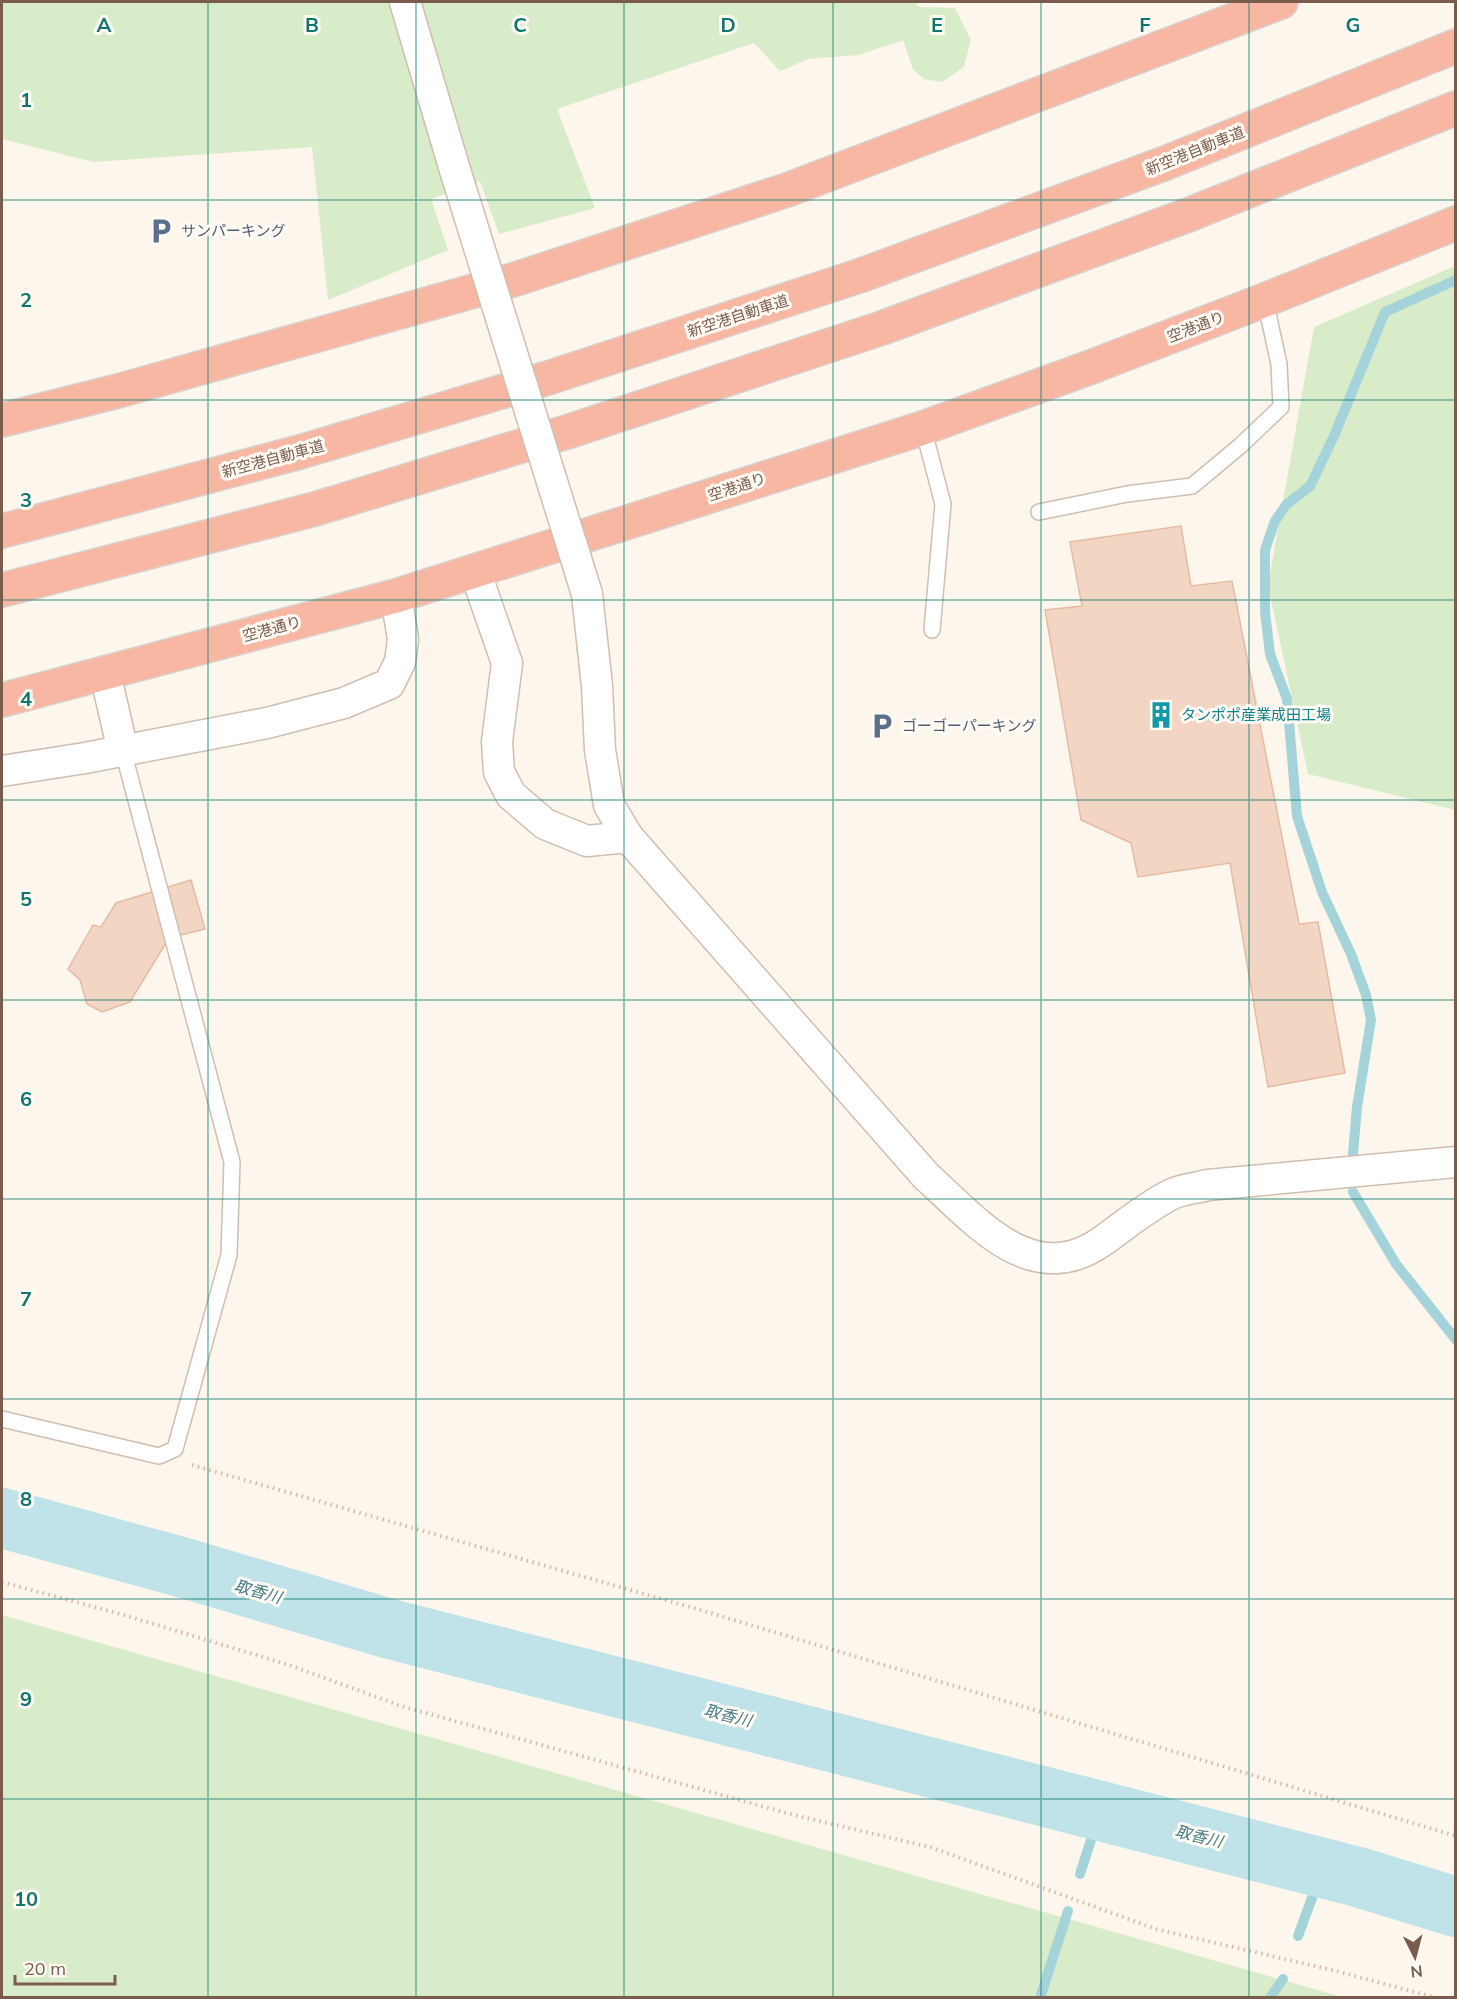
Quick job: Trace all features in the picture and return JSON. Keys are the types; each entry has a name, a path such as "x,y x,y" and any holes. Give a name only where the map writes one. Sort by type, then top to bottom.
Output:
{"highway":[{"path":"2,420 129,388 502,283 722,212 843,169 1281,2"},
{"name":"新空港自動車道","path":"2,531 311,448 551,377 859,276 1163,164 1455,46"},
{"path":"2,590 326,506 570,431 871,332 1188,215 1455,108"},
{"name":"空港通り","path":"2,700 396,596 923,428 1265,300 1455,223"}],"street":[{"path":"405,2 587,594 602,761 609,804 628,837 926,1176 978,1222 1013,1249 1038,1258 1061,1258 1082,1254 1174,1193 1208,1185 1455,1162"},
{"path":"475,571 507,663 497,742 499,772 511,795 545,824 587,841 628,837"},
{"path":"2,771 123,751 267,723 344,703 389,684 400,662 403,639 396,596"},
{"path":"105,673 123,751"}],"lane":[{"path":"1039,512 1127,494 1192,486 1240,446 1281,407 1279,364 1265,300"},
{"path":"923,428 943,504 932,630"},
{"path":"2,1419 159,1456 175,1449 229,1255 232,1162 123,751"}],"path":[{"path":"159,1456 697,1609 1455,1836"},
{"path":"2,1582 124,1615 278,1662 401,1706 794,1815 930,1847 1156,1929 1336,1971 1437,1998"}],"green space":[{"path":"2,2 915,2 919,7 955,8 971,40 964,67 942,82 924,79 913,69 903,40 858,55 808,59 780,71 754,43 557,109 595,208 499,234 480,181 431,199 448,250 328,300 312,147 93,162 2,139"},
{"path":"1455,266 1455,810 1308,774 1268,585 1314,327"},
{"path":"2,1615 1342,1997 2,1997"}],"building":[{"name":"タンポポ産業成田工場","path":"1181,526 1191,586 1232,581 1299,924 1318,922 1345,1073 1268,1087 1230,863 1138,877 1131,843 1081,820 1045,610 1082,606 1070,542"},
{"path":"191,880 205,929 169,938 130,1002 102,1012 87,1004 80,980 68,969 93,925 101,927 116,903"}],"waterway":[{"path":"1353,1153 1357,1107 1371,1020 1366,995 1351,954 1322,892 1297,816 1287,699 1270,654 1265,612 1265,550 1275,521 1286,505 1310,486 1334,436 1385,312 1456,280"},
{"path":"1353,1192 1396,1264 1456,1340"},
{"name":"取香川","path":"2,1518 181,1567 390,1629 1358,1877 1456,1907"},
{"path":"1080,1874 1100,1812"},
{"path":"1298,1936 1323,1868"},
{"path":"1040,1998 1068,1911"},
{"path":"1270,1998 1283,1979"}],"place":[{"name":"サンパーキング","path":"161,231"},
{"name":"タンポポ産業成田工場","path":"1161,715"},
{"name":"ゴーゴーパーキング","path":"882,726"}]}
